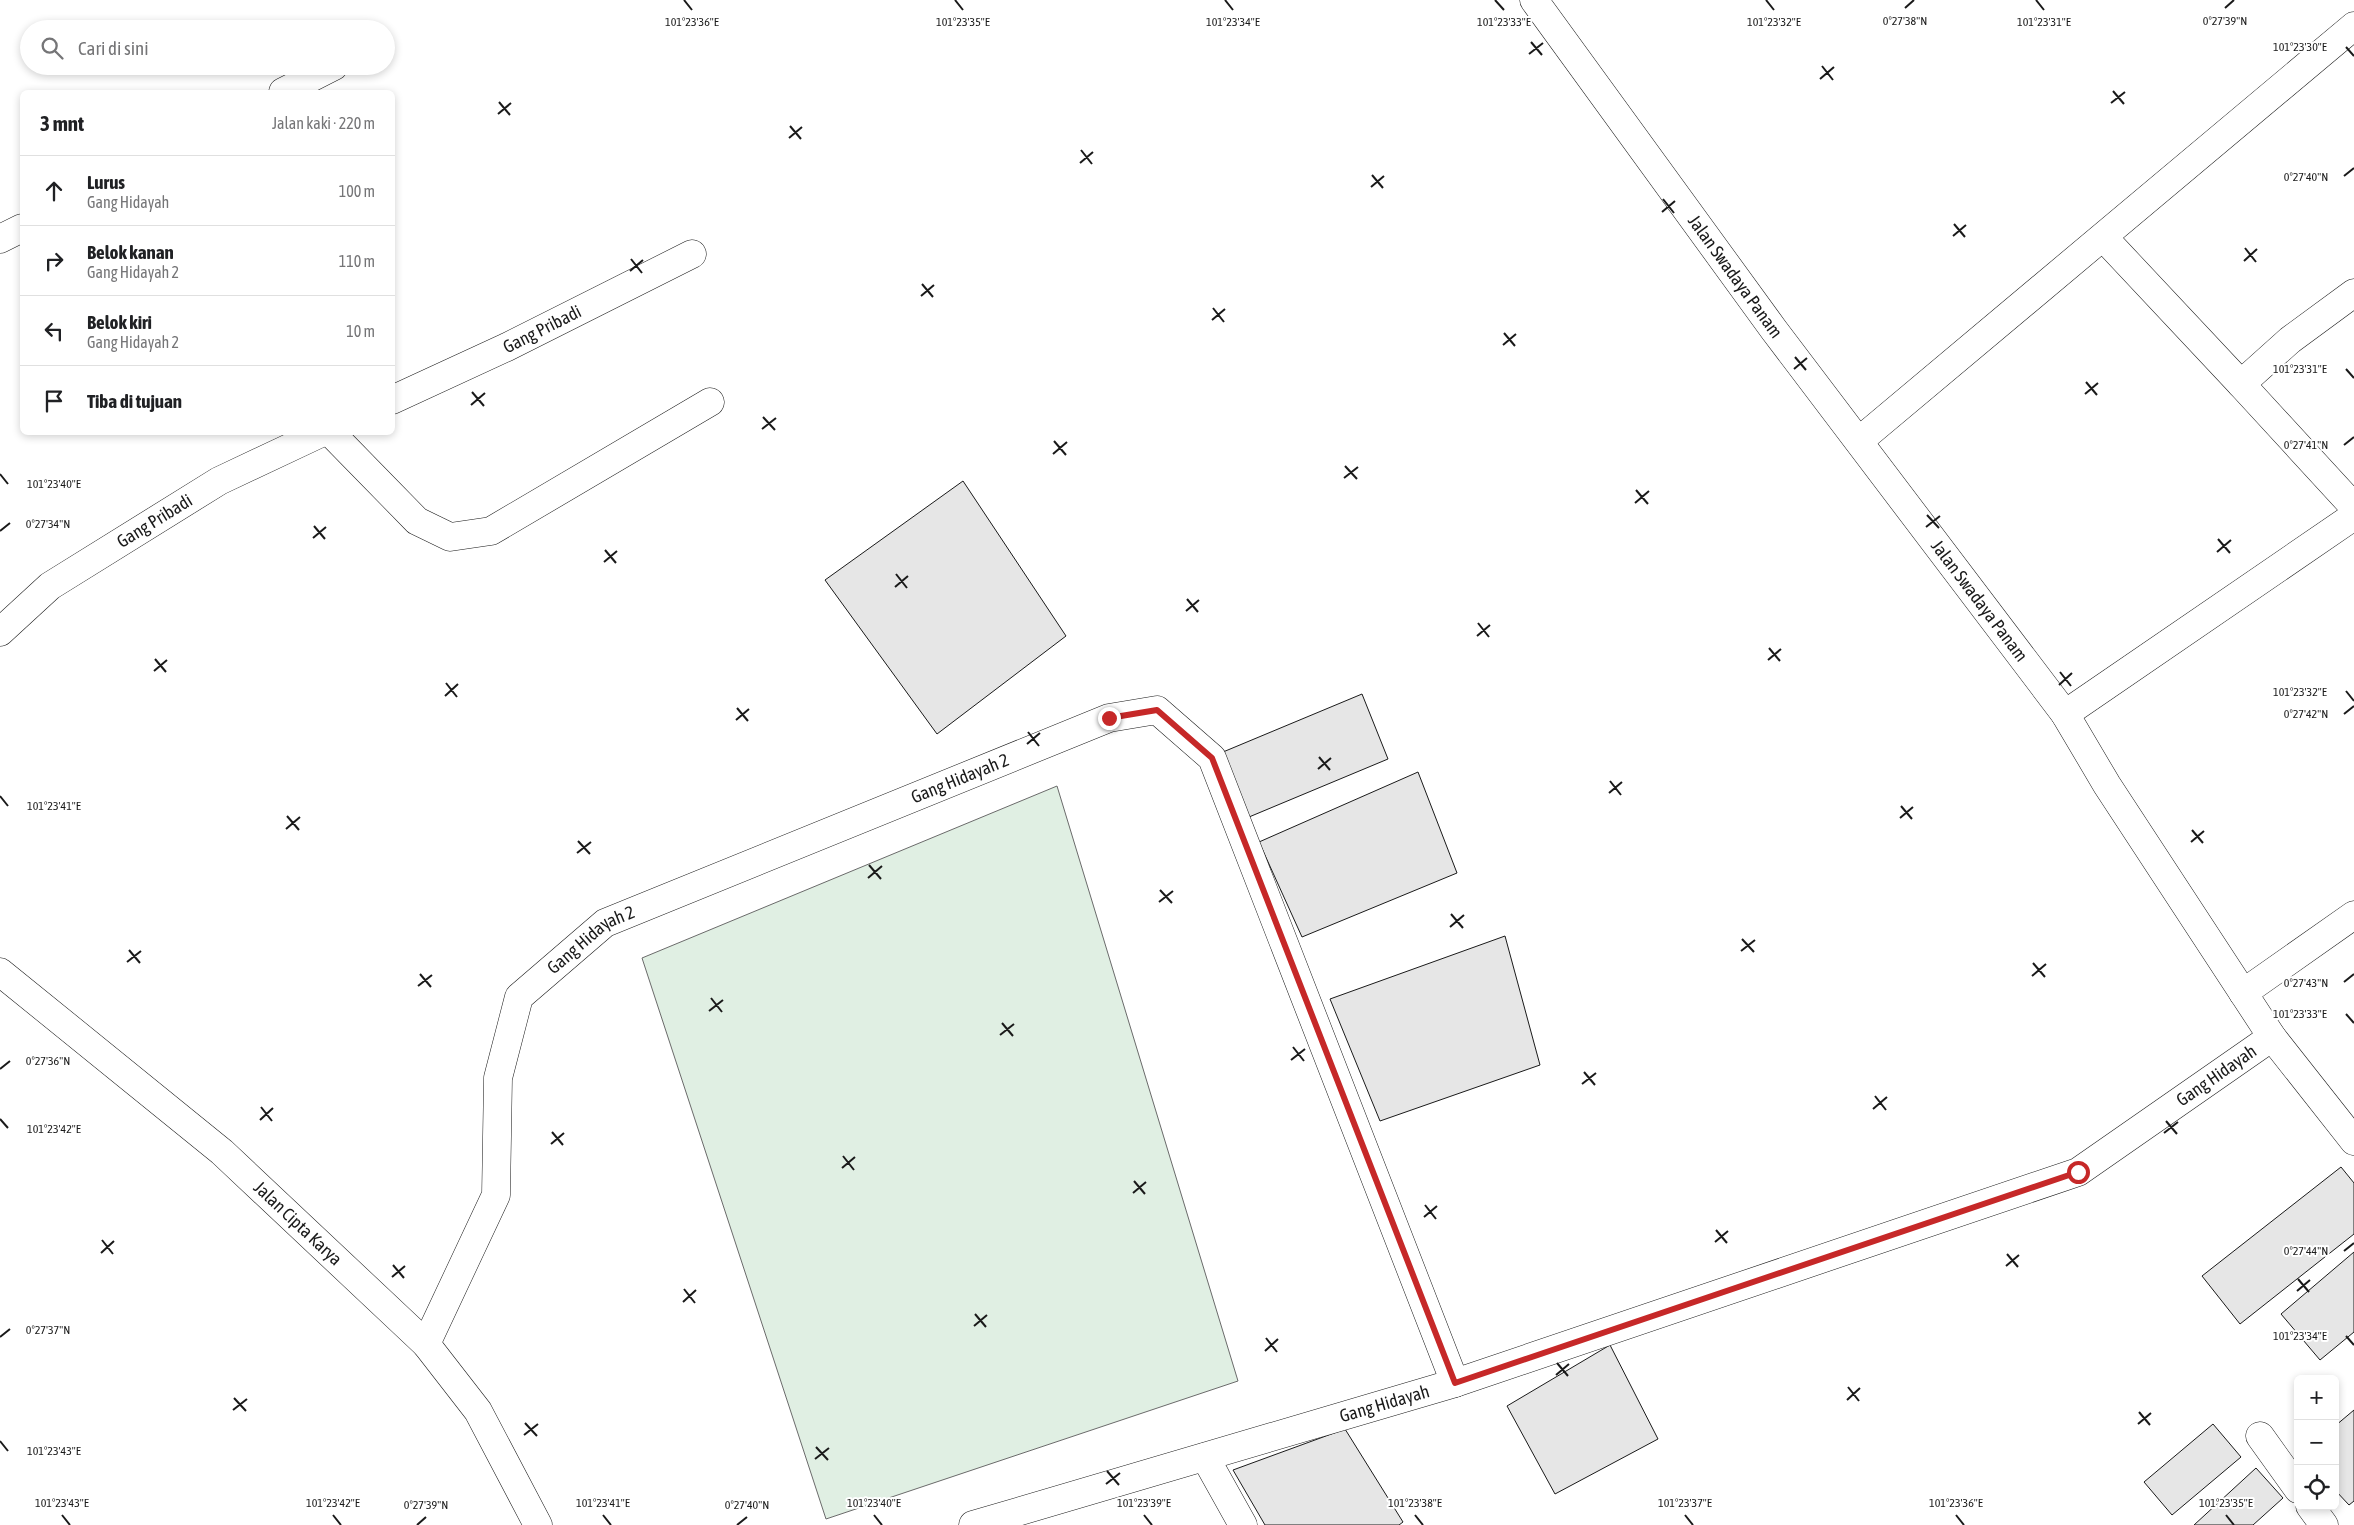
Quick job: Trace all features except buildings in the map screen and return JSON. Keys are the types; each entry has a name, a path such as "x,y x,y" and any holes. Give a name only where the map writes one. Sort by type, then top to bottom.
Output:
{"street":[{"name":"Jalan Swadaya Panam","path":"1534,0 1774,330 2065,714 2108,785 2272,1037 2354,1141"},
{"path":"1859,441 2104,238 2354,26"},
{"path":"287,90 316,75"},
{"path":"0,239 20,229"},
{"path":"2104,238 2354,507"},
{"name":"Gang Pribadi","path":"395,399 507,347 692,254"},
{"path":"2241,384 2290,340 2354,293"},
{"path":"333,435 417,521 450,538 491,531 710,402"},
{"name":"Gang Pribadi","path":"0,632 50,586 219,481 317,435"},
{"path":"2065,714 2354,516"},
{"name":"Gang Hidayah 2","path":"426,1344 496,1195 498,1078 519,997 605,924 1109,718 1157,710 1212,758 1455,1383"},
{"path":"2243,993 2354,916"},
{"name":"Jalan Cipta Karya","path":"0,972 222,1152 426,1344 478,1411 538,1525"},
{"name":"Gang Hidayah","path":"973,1525 1455,1383 2078,1172 2272,1037"},
{"path":"2260,1436 2294,1483"},
{"path":"1205,1457 1243,1525"},
{"path":"2313,1510 2324,1525"}],"green space":[{"path":"1057,786 1238,1381 826,1519 642,958"}],"route":[{"path":"1109,718 1157,710 1212,758 1455,1383 2078,1172"}]}
